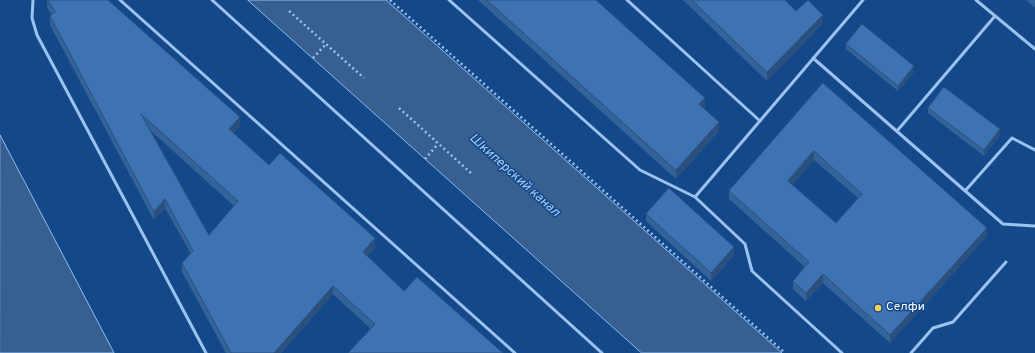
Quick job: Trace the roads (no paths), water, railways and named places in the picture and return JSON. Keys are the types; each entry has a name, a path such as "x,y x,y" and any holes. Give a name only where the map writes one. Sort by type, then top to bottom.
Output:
{"lane":[{"path":"33,0 32,18 37,34 206,353"},
{"path":"120,0 515,353"},
{"path":"212,0 602,353"},
{"path":"449,0 640,170 695,197 745,244 752,271 842,353"},
{"path":"627,0 760,121"},
{"path":"695,197 863,0"},
{"path":"976,0 1035,49"},
{"path":"897,131 995,16"},
{"path":"814,58 1003,224 1035,226"},
{"path":"965,191 1012,138 1035,150"},
{"path":"911,353 934,328 953,322 1006,262"}],"water":[{"name":"Шкиперский канал","path":"248,0 386,0 782,353 642,353"},
{"path":"0,135 112,349 114,353 0,353"}],"place":[{"name":"Селфи","path":"878,308"}]}
